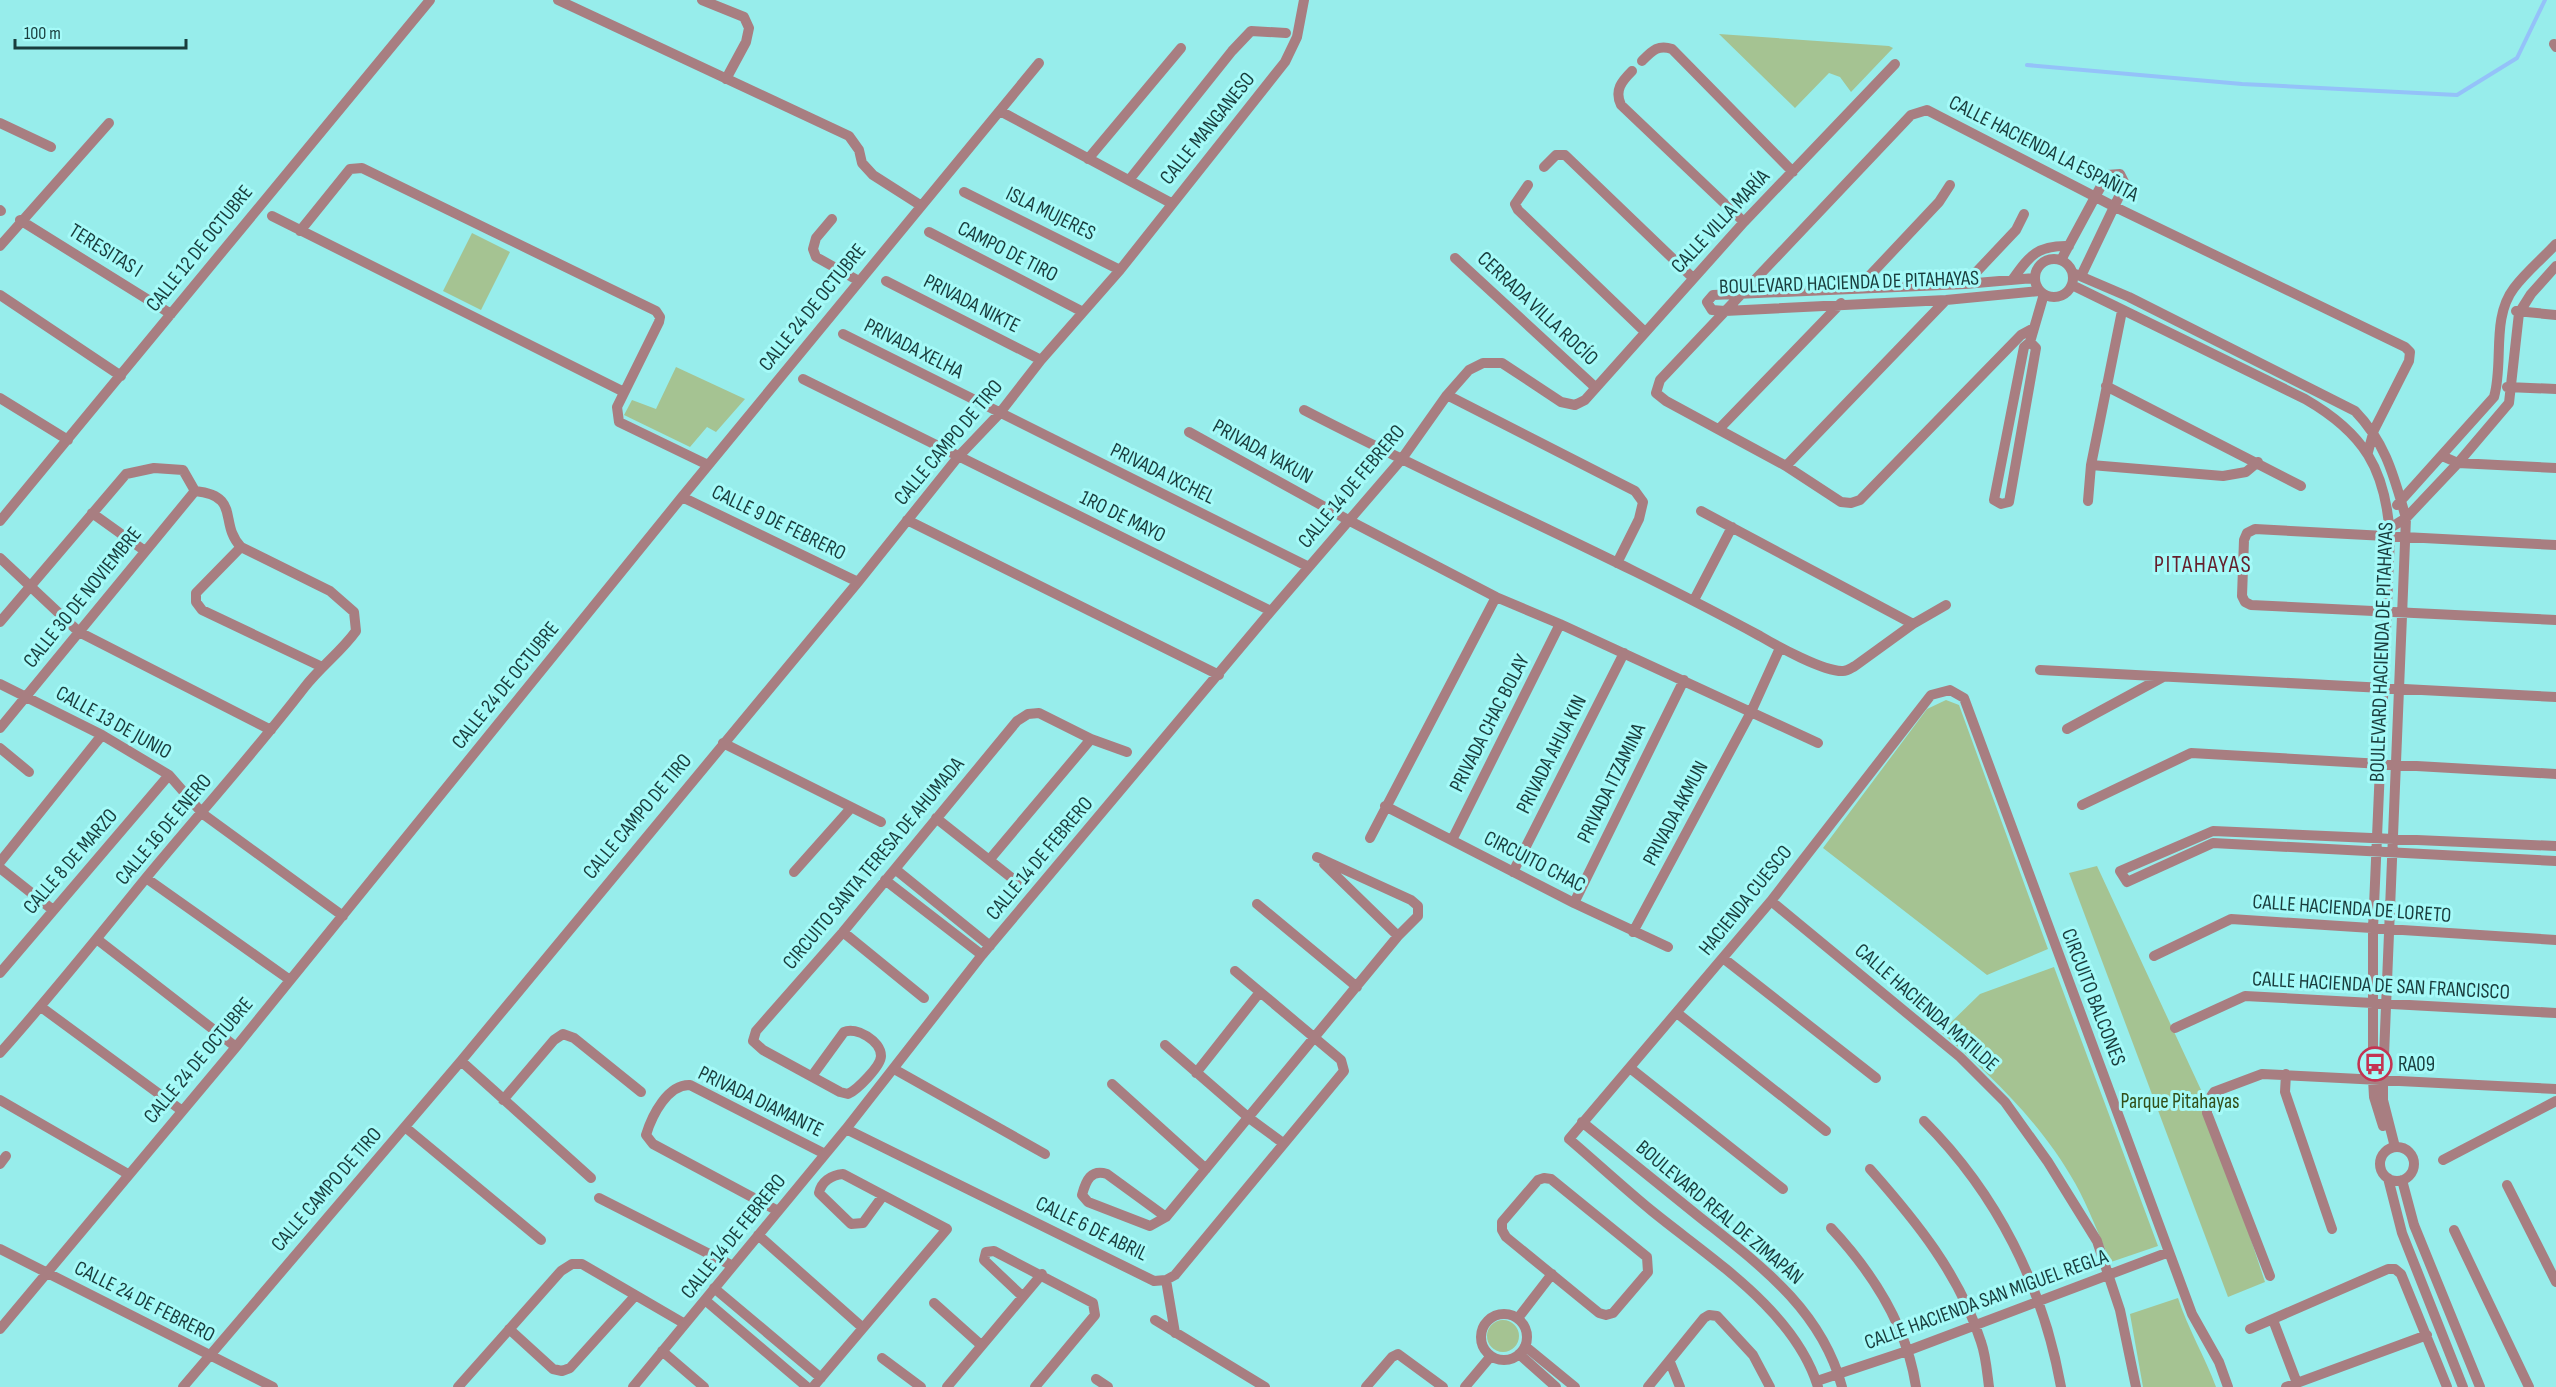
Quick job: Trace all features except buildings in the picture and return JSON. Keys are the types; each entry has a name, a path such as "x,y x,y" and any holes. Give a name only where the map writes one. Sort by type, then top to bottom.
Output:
{"street":[{"name":"CALLE 12 DE OCTUBRE","path":"0,521 430,0"},
{"path":"558,0 849,136 859,150 862,163 873,175 920,205"},
{"path":"702,0 744,17 749,28 746,42 726,79"},
{"name":"CALLE MANGANESO","path":"1120,270 1285,62 1297,37 1304,0"},
{"path":"1129,180 1232,51 1251,32 1286,33"},
{"path":"1642,61 1655,49 1664,46 1672,49 1793,172"},
{"path":"1089,159 1181,48"},
{"name":"CALLE 24 DE OCTUBRE","path":"0,1329 236,1047 920,205 1039,63"},
{"name":"CALLE VILLA MARÍA","path":"1575,405 1585,400 1744,222 1895,64"},
{"path":"1632,71 1620,84 1617,98 1621,105 1744,222"},
{"name":"CALLE HACIENDA LA ESPAÑITA","path":"2034,328 2021,335 1860,500 1851,503 1842,502 1786,466 1666,401 1656,393 1660,380 1911,115 1927,110 2113,206 2405,347 2410,352 2409,361 2374,430 2368,452"},
{"path":"1000,111 1171,203"},
{"path":"0,123 51,147"},
{"path":"0,246 20,220 109,123"},
{"path":"1544,167 1556,155 1565,155 1693,278"},
{"path":"300,231 350,169 362,168 656,311 660,317 659,322 617,407 620,422 708,465"},
{"path":"2042,292 2060,296 2072,285 2125,184 2120,174 2107,175 2061,260"},
{"path":"1528,185 1515,204 1518,210 1645,332"},
{"path":"1858,288 1939,202 1950,185"},
{"name":"ISLA MUJERES","path":"964,192 1120,270"},
{"path":"1965,284 2016,230 2024,214"},
{"path":"272,216 624,392"},
{"path":"832,219 816,238 813,249 816,257 859,281"},
{"name":"TERESITAS I","path":"20,220 171,314"},
{"name":"CAMPO DE TIRO","path":"929,232 1083,312"},
{"path":"2388,512 2402,501 2494,397 2498,385 2500,325 2505,305 2513,289 2556,244"},
{"path":"2013,279 2035,253 2051,245 2068,246"},
{"name":"CERRADA VILLA ROCÍO","path":"1455,258 1595,387"},
{"path":"2030,342 2036,348 2009,502 2001,504 1994,500 2024,347 2030,342 2042,292 2035,278 2043,262 2061,260 2077,274"},
{"path":"2390,533 2458,463 2509,403 2515,327 2519,313 2530,294 2556,266"},
{"name":"CALLE CAMPO DE TIRO","path":"183,1387 461,1061 858,582 958,457 999,414 1041,360 1120,270"},
{"name":"BOULEVARD HACIENDA DE PITAHAYAS","path":"2077,274 2287,375 2355,411 2374,430 2394,473 2406,518 2404,612 2390,930 2380,1004 2378,1079 2374,1097 2393,1148"},
{"name":"BOULEVARD HACIENDA DE PITAHAYAS","path":"2035,278 1965,284 1713,295 1707,302 1712,310 1725,310 1947,300 2042,292"},
{"name":"PRIVADA NIKTE","path":"886,281 1041,360"},
{"name":"BOULEVARD HACIENDA DE PITAHAYAS","path":"2072,285 2305,399 2335,416 2368,452 2382,481 2390,533 2373,929 2380,1004"},
{"path":"0,295 121,376"},
{"path":"1786,466 1947,300"},
{"path":"1719,429 1841,303"},
{"path":"2505,305 2519,313 2556,315"},
{"path":"2088,501 2091,465 2122,310"},
{"name":"PRIVADA XELHA","path":"843,334 999,414"},
{"name":"CALLE 14 DE FEBRERO","path":"633,1387 846,1129 982,955 1401,460 1447,395 1469,370 1483,363 1502,363 1562,402 1575,405"},
{"name":"1RO DE MAYO","path":"803,379 1271,611"},
{"path":"2498,385 2511,388 2556,389"},
{"path":"2106,386 2301,486"},
{"path":"1447,395 1635,491 1643,502 1639,519 1617,563"},
{"path":"0,398 68,440"},
{"path":"1304,410 1401,460 1694,600 1780,648 1834,670 1846,671 1913,624 1946,605"},
{"name":"PRIVADA IXCHEL","path":"999,414 1310,567"},
{"name":"PRIVADA YAKUN","path":"1189,432 1350,521 1496,597 1624,653 1818,743"},
{"path":"2442,456 2458,463 2556,468"},
{"path":"2091,465 2223,476 2246,472 2258,462"},
{"path":"0,622 126,474 154,468 183,470 195,490 213,493 225,503 230,514 232,538 241,547 196,593 196,602 202,610 320,666"},
{"name":"CALLE 30 DE NOVIEMBRE","path":"0,728 195,490"},
{"name":"CALLE 9 DE FEBRERO","path":"682,497 858,582"},
{"path":"1701,511 1913,624"},
{"path":"92,513 145,551"},
{"path":"908,520 1219,675"},
{"path":"1694,600 1732,527"},
{"path":"2556,545 2406,538 2390,533 2255,529 2247,532 2244,540 2242,596 2245,602 2556,620"},
{"name":"CALLE 16 DE ENERO","path":"0,1053 98,940 146,878 203,814 320,666 346,645 356,631 354,612 330,591 241,547"},
{"path":"0,558 28,587 79,632 271,730"},
{"path":"1370,838 1496,597"},
{"name":"PRIVADA CHAC BOLAY","path":"1452,840 1560,624"},
{"name":"PRIVADA AKMUN","path":"1633,932 1751,712 1780,648"},
{"name":"PRIVADA AHUA KIN","path":"1513,872 1624,653"},
{"path":"2040,670 2556,697"},
{"path":"2067,729 2163,676"},
{"name":"PRIVADA ITZAMINA","path":"1574,903 1683,680"},
{"name":"CALLE 13 DE JUNIO","path":"0,684 102,735 169,775 203,814 343,916"},
{"name":"HACIENDA CUESCO","path":"1569,1140 1771,901 1931,695 1950,690"},
{"name":"CIRCUITO BALCONES","path":"1950,690 1964,698 2192,1314 2218,1362 2228,1387"},
{"name":"CIRCUITO SANTA TERESA DE AHUMADA","path":"812,1076 762,1050 753,1041 756,1031 843,932 1017,721 1028,714 1039,713 1091,739"},
{"path":"0,862 102,735"},
{"path":"990,859 1091,739 1127,752"},
{"path":"723,743 881,822"},
{"path":"0,748 29,772"},
{"path":"2082,805 2191,753 2556,774"},
{"name":"CALLE 8 DE MARZO","path":"0,973 169,775"},
{"name":"CIRCUITO CHAC","path":"1385,806 1574,903 1668,947"},
{"path":"794,872 851,807"},
{"path":"936,818 1017,882"},
{"path":"2556,846 2213,831 2120,871 2127,882 2213,843 2556,861"},
{"path":"2248,832 2248,845"},
{"path":"2498,858 2499,843"},
{"path":"1166,1217 1107,1174 1098,1171 1092,1174 1082,1195 1088,1202 1150,1226 1166,1217 1398,936 1418,916 1418,906 1411,900 1317,857 1398,936"},
{"path":"0,868 53,910"},
{"path":"895,869 990,946"},
{"path":"146,878 290,980"},
{"path":"885,880 982,955"},
{"name":"CALLE HACIENDA MATILDE","path":"1771,901 1960,1057 2005,1102 2048,1162 2097,1241 2120,1310 2136,1387"},
{"path":"1257,904 1357,987"},
{"name":"CALLE HACIENDA DE LORETO","path":"2154,956 2231,919 2556,939"},
{"path":"843,932 924,998"},
{"path":"98,940 236,1047"},
{"path":"1723,958 1876,1078"},
{"path":"1235,971 1314,1037"},
{"path":"1196,1073 1260,992"},
{"name":"CALLE HACIENDA DE SAN FRANCISCO","path":"2175,1028 2245,996 2556,1013"},
{"path":"41,1007 182,1110"},
{"path":"1677,1012 1826,1131"},
{"path":"850,1028 856,1029 878,1047 881,1053 881,1060 856,1090 848,1094 812,1076 844,1032 850,1028"},
{"path":"503,1100 554,1040 563,1034 574,1038 641,1092"},
{"name":"CALLE 6 DE ABRIL","path":"846,1129 1154,1281 1166,1280 1175,1275 1344,1071 1344,1065 1314,1037"},
{"path":"1165,1045 1249,1118 1283,1143"},
{"path":"461,1061 591,1178"},
{"path":"1630,1068 1783,1189"},
{"path":"894,1069 1045,1154"},
{"path":"2270,1276 2207,1113 2207,1102 2214,1092 2262,1074 2556,1089"},
{"path":"2286,1074 2285,1092 2332,1229"},
{"path":"1112,1084 1206,1169"},
{"name":"PRIVADA DIAMANTE","path":"778,1211 653,1144 646,1135 650,1121 672,1090 681,1085 690,1085 825,1154"},
{"path":"0,1100 128,1174"},
{"path":"2443,1160 2556,1101"},
{"path":"1924,1120 1961,1161 1987,1197 2013,1242 2053,1341 2061,1387"},
{"name":"BOULEVARD REAL DE ZIMAPÁN","path":"1582,1122 1784,1286 1811,1321 1838,1373 1842,1387"},
{"path":"405,1127 541,1240"},
{"name":"BOULEVARD REAL DE ZIMAPÁN","path":"1569,1140 1650,1210 1722,1266 1787,1327 1806,1354 1817,1384"},
{"path":"2402,1180 2414,1169 2413,1158 2406,1149 2393,1148 2383,1155 2381,1165 2388,1178 2402,1233 2463,1387"},
{"path":"1870,1169 1929,1239 1958,1290 1982,1343 1989,1387"},
{"path":"813,1387 947,1229 882,1197 843,1174 831,1176 820,1187 819,1193 851,1224 858,1225 863,1223 882,1197"},
{"path":"1544,1178 1551,1179 1647,1257 1649,1265 1648,1272 1613,1312 1606,1315 1599,1313 1552,1274 1506,1237 1502,1230 1502,1222 1538,1180 1544,1178"},
{"path":"2388,1178 2402,1180"},
{"path":"2402,1180 2414,1226 2480,1387"},
{"path":"2507,1185 2556,1282"},
{"path":"599,1198 733,1266"},
{"path":"1831,1228 1875,1281 1907,1351 1913,1367 1916,1387"},
{"path":"2454,1230 2529,1387"},
{"path":"758,1236 863,1328"},
{"name":"CALLE 24 DE FEBRERO","path":"0,1249 273,1387"},
{"path":"1022,1296 984,1260 986,1252 994,1251 1042,1274 1093,1303 1096,1308 1095,1315 1035,1387"},
{"name":"CALLE HACIENDA SAN MIGUEL REGLA","path":"1817,1384 1838,1373 1907,1351 2169,1252"},
{"path":"458,1387 561,1271 572,1264 582,1264 685,1324"},
{"path":"2250,1329 2388,1269 2395,1269 2401,1274 2447,1387"},
{"path":"947,1387 1042,1274"},
{"path":"1518,1318 1552,1274"},
{"path":"1166,1280 1175,1333"},
{"path":"714,1288 821,1378"},
{"path":"509,1329 554,1368 562,1371 570,1368 635,1296"},
{"path":"705,1300 807,1387"},
{"path":"934,1303 981,1346"},
{"path":"1508,1314 1518,1318 1527,1336 1522,1350 1510,1359 1500,1360 1491,1356 1484,1348 1481,1338 1483,1328 1489,1320 1498,1315 1508,1314"},
{"path":"1648,1387 1704,1318 1709,1315 1717,1316 1753,1355 1770,1387"},
{"path":"1155,1320 1265,1387"},
{"path":"2273,1320 2297,1383"},
{"path":"2286,1387 2427,1335"},
{"path":"1522,1350 1556,1387"},
{"path":"1522,1350 1575,1387"},
{"path":"662,1351 700,1386"},
{"path":"1366,1387 1392,1357 1398,1354 1443,1387"},
{"path":"1465,1387 1491,1356"},
{"path":"882,1358 921,1387"},
{"path":"1670,1362 1680,1387"},
{"path":"1096,1379 1108,1387"}],"green space":[{"path":"1719,34 1893,48 1851,92 1840,77 1829,73 1795,108"},
{"path":"472,233 510,252 481,310 443,291"},
{"path":"676,367 745,399 716,432 707,427 690,447 624,415 632,400 656,409"},
{"path":"1946,700 1959,705 2048,949 1987,975 1823,848 1927,709"},
{"name":"Parque Pitahayas","path":"2097,866 2202,1092 2265,1282 2228,1297 2069,873"},
{"path":"2054,967 2158,1246 2111,1262 2080,1193 2062,1161 1997,1083 1941,1032 1980,994"},
{"path":"2178,1298 2216,1387 2143,1387 2130,1314"},
{"path":"1503,1320 1514,1325 1519,1336 1514,1347 1503,1352 1492,1347 1487,1336 1492,1325"}],"waterway":[{"path":"2027,65 2242,84 2457,95 2517,58 2545,0"}],"place":[{"name":"RA09","path":"2375,1064"}],"district":[{"name":"PITAHAYAS","path":"2203,564"}]}
